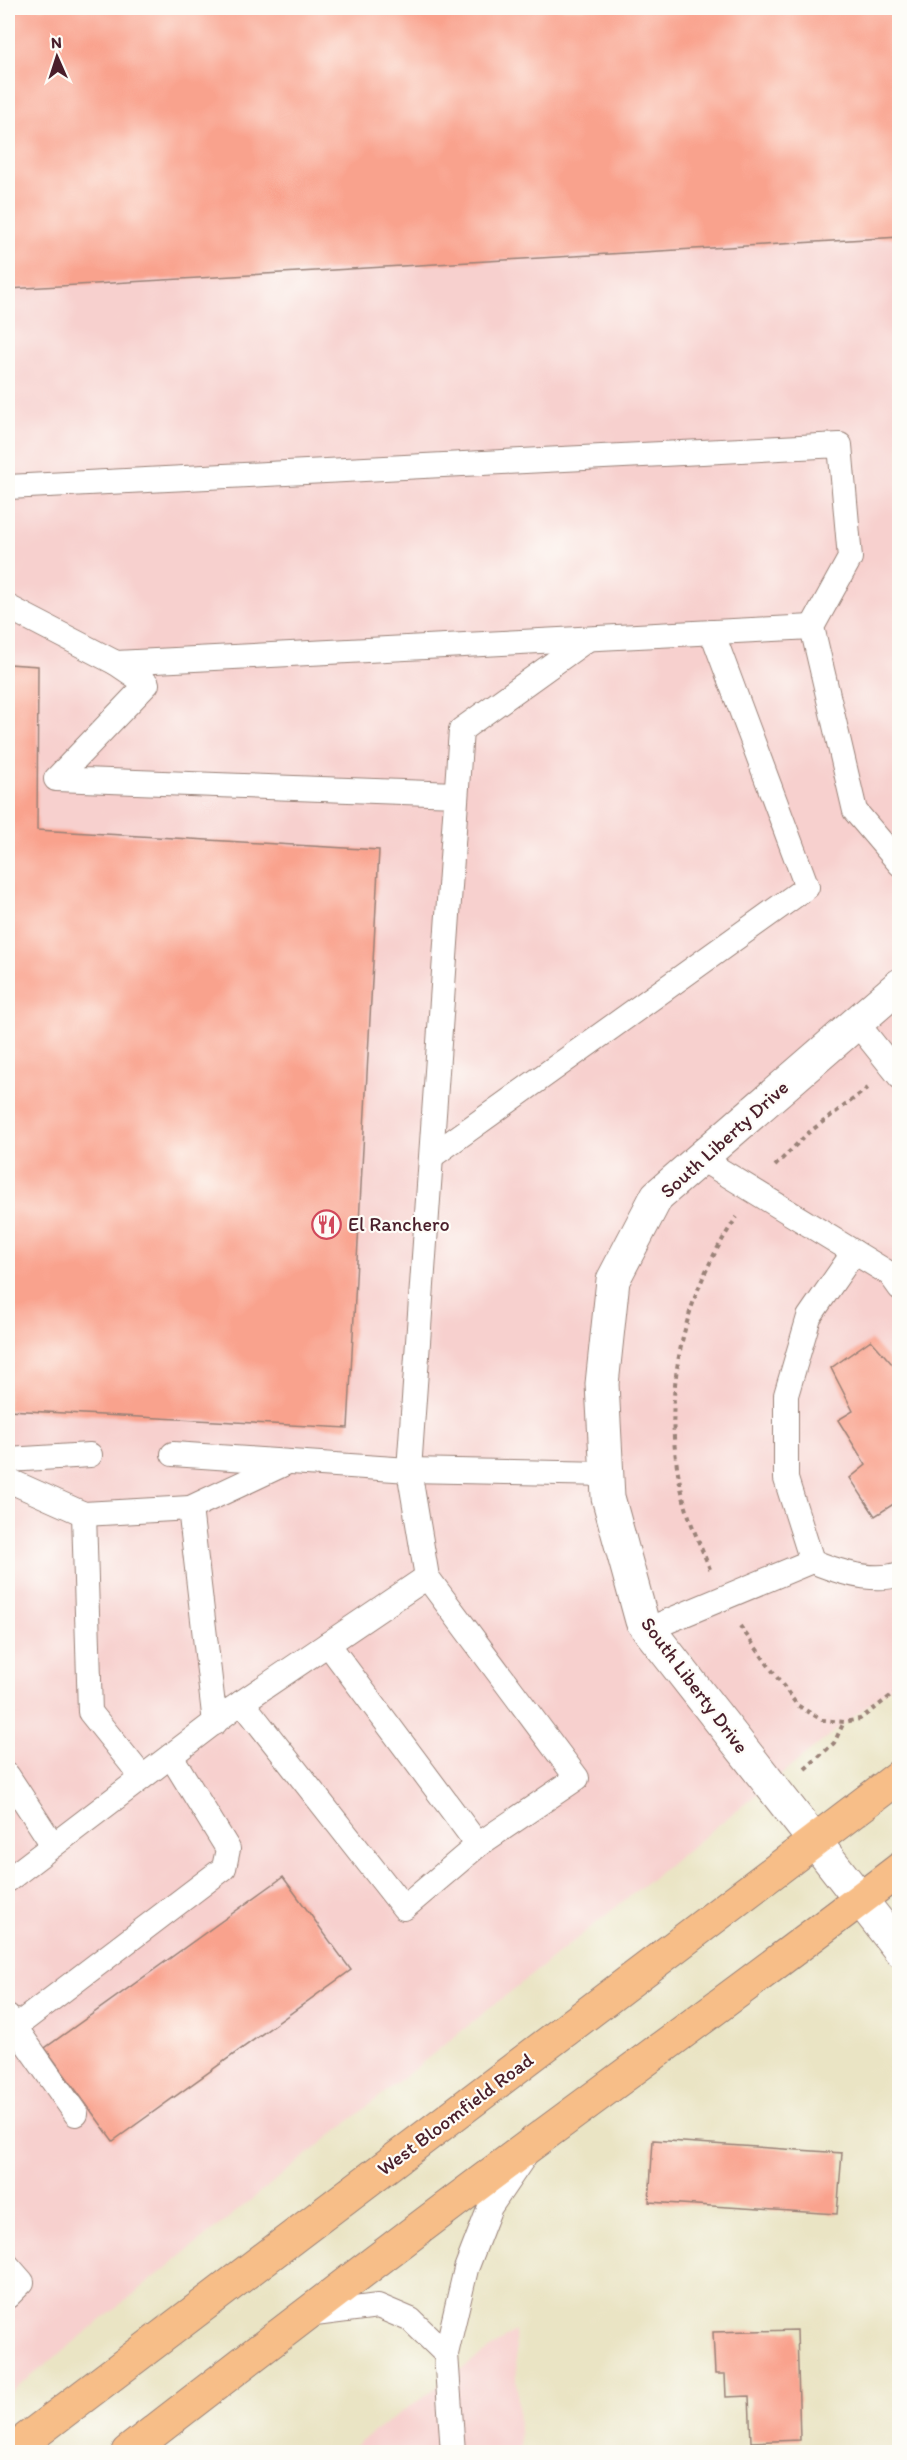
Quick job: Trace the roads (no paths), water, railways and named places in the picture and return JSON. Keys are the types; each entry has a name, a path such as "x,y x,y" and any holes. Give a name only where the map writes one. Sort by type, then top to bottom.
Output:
{"main road":[{"name":"West Bloomfield Road","path":"10,2452 900,1776"},
{"path":"128,2452 534,2142 656,2055 900,1869"}],"street":[{"name":"South Liberty Drive","path":"900,986 657,1196 613,1280 602,1384 611,1508 642,1621 900,1950"}],"lane":[{"path":"8,488 840,445 850,558 812,627 855,811 900,864"},
{"path":"8,607 116,663 147,684 56,779 456,794"},
{"path":"116,663 585,641 812,627"},
{"path":"432,1156 807,887 712,632"},
{"path":"242,1702 404,1908 478,1845 577,1778 427,1577 409,1470 461,730 585,641"},
{"path":"856,1022 896,1073"},
{"path":"700,1158 890,1274 900,1288"},
{"path":"812,1561 786,1479 786,1395 809,1317 854,1252"},
{"path":"173,1454 409,1470 607,1474"},
{"path":"8,1460 90,1455"},
{"path":"8,1480 84,1514 190,1508 288,1461"},
{"path":"190,1508 215,1723"},
{"path":"84,1514 90,1712 142,1778"},
{"path":"649,1629 812,1561 832,1569 885,1579 900,1574"},
{"path":"8,1880 242,1702 427,1577"},
{"path":"328,1644 478,1845"},
{"path":"76,2114 11,2022 224,1868 228,1849 171,1756"},
{"path":"8,1776 53,1845"},
{"path":"453,2452 446,2354 466,2269 490,2207 534,2142"},
{"path":"8,2266 22,2282 8,2296"},
{"path":"306,2315 378,2306 411,2320 446,2354"}],"place":[{"name":"El Ranchero","path":"327,1224"}]}
